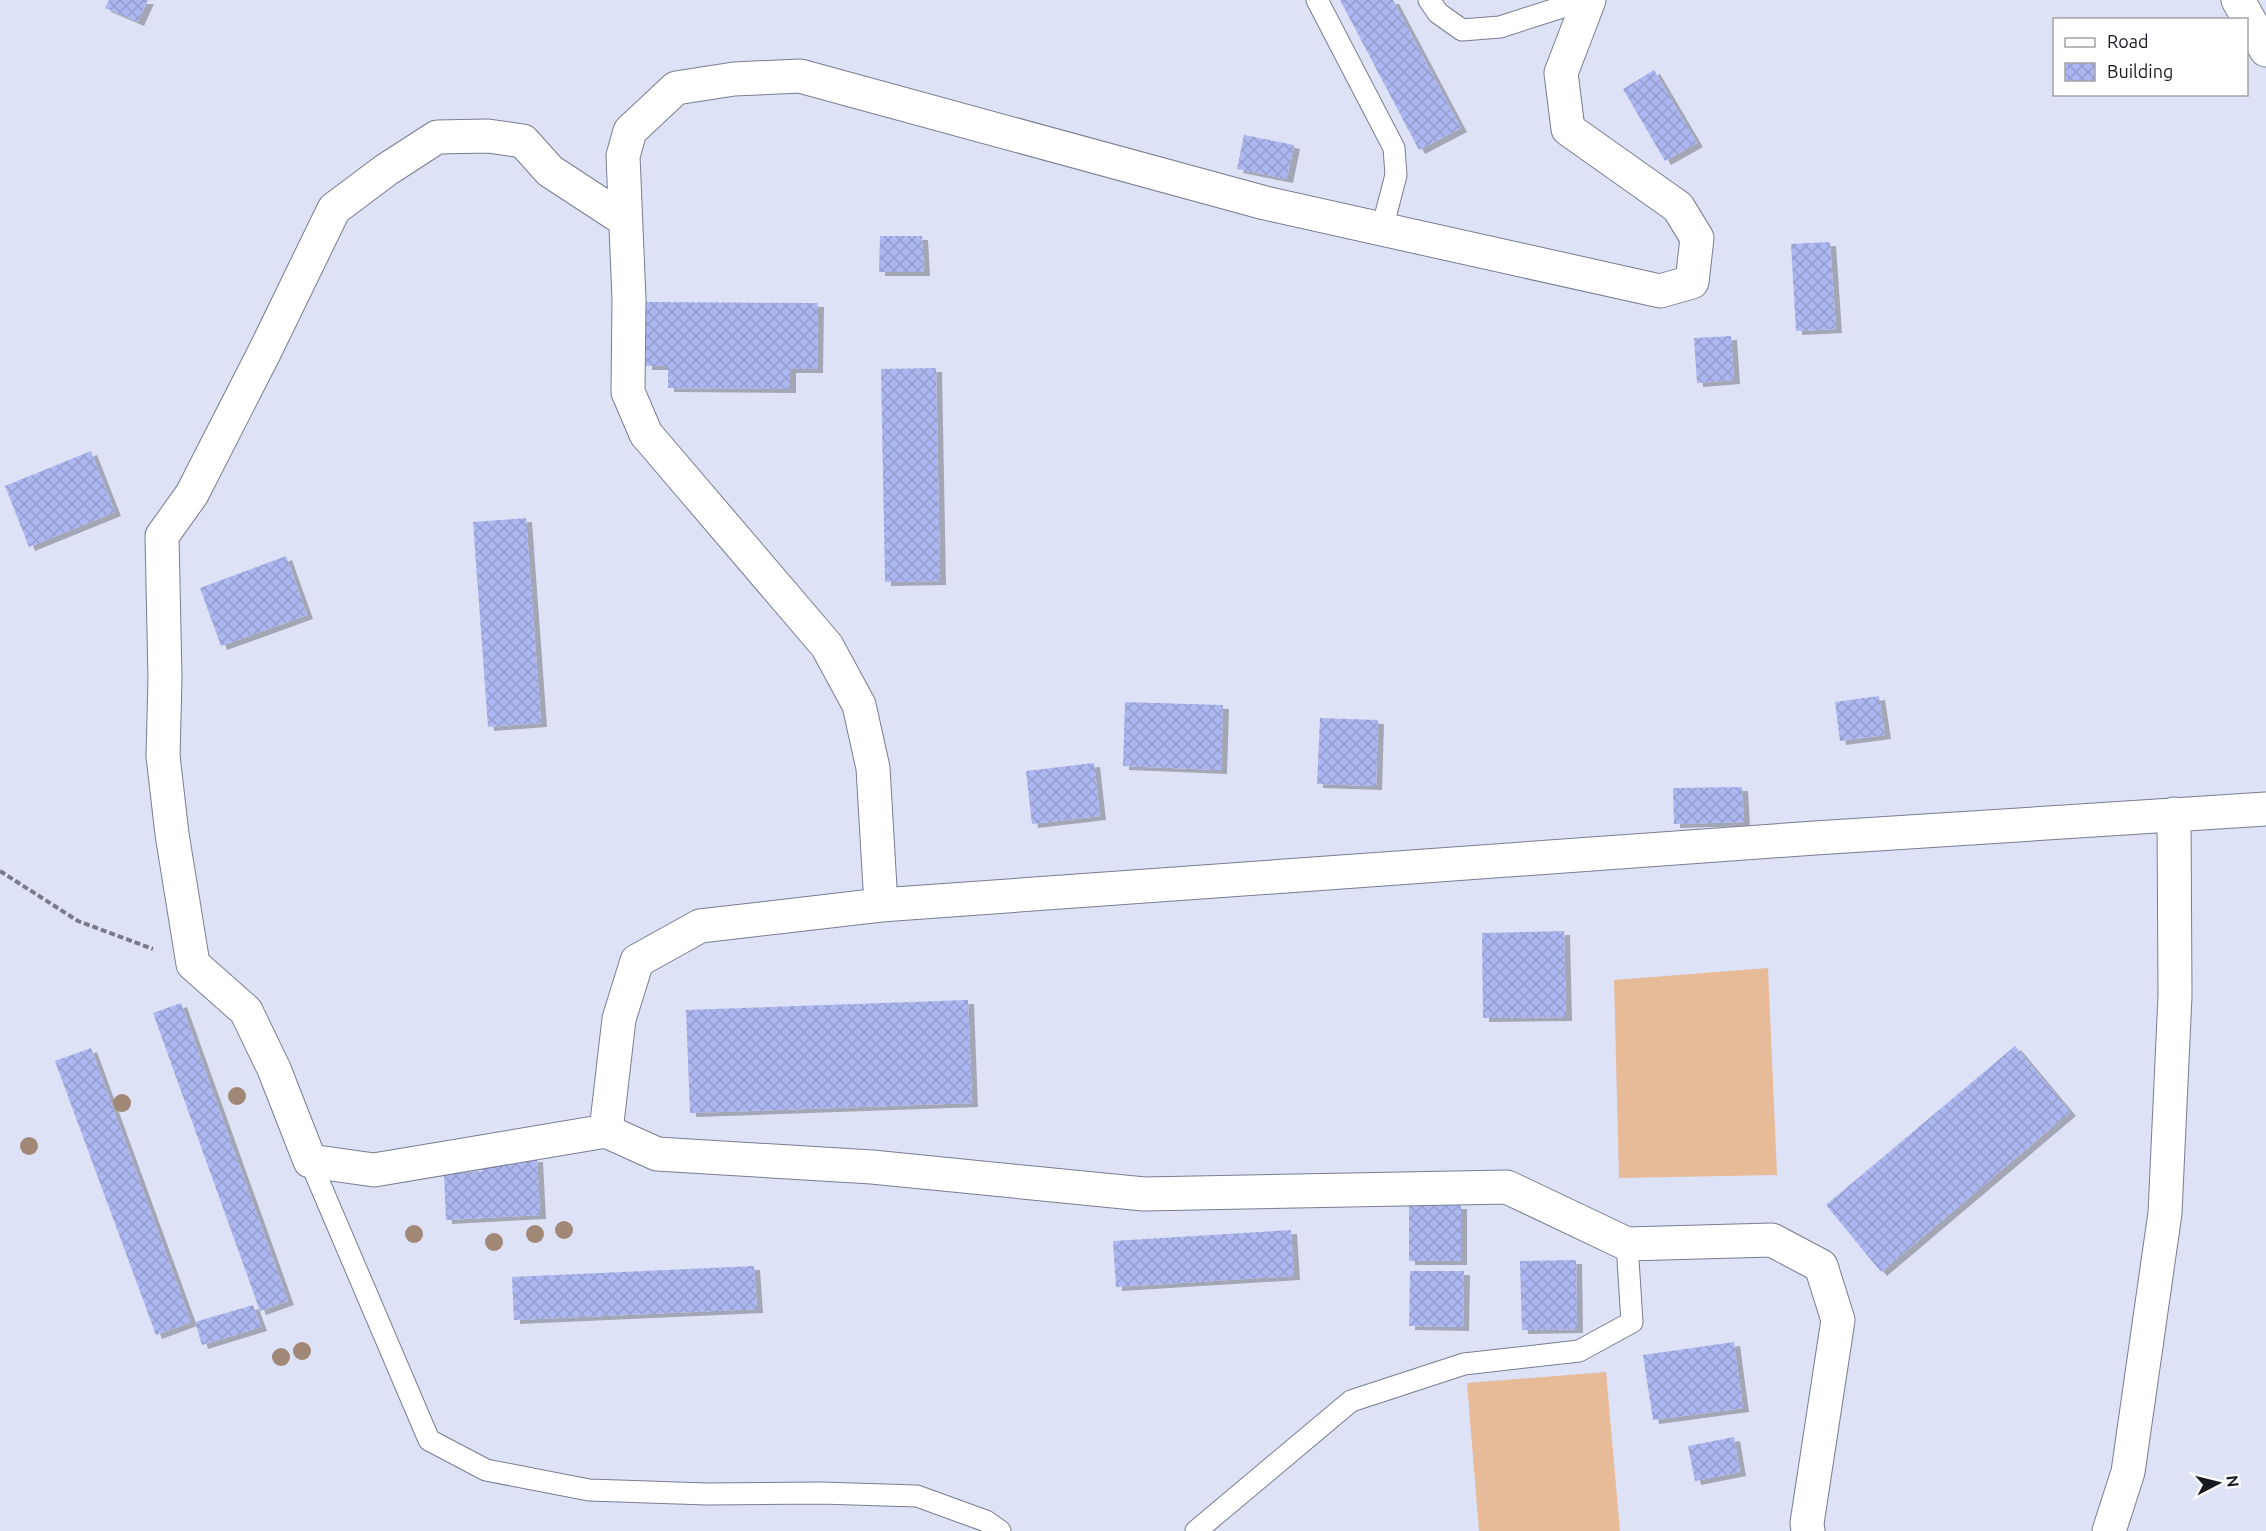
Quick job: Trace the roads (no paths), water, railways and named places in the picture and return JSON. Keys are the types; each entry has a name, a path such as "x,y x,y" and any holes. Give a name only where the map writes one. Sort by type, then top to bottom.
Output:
{"street":[{"path":"881,905 873,768 860,705 827,646 646,434 628,392 629,299 623,156 630,131 676,88 734,79 800,76 1265,203 1659,291 1692,282 1697,238 1678,207 1568,129 1561,73 1589,0"},
{"path":"2238,0 2266,50"},
{"path":"626,220 550,171 524,141 488,136 437,137 386,170 333,209 265,351 192,494 162,536 164,756 172,834 194,964 246,1011 274,1069 310,1161 374,1170 606,1131 657,1154 872,1167 1144,1194 1507,1187 1627,1244 1772,1240 1821,1266 1838,1320 1807,1523 1808,1531"},
{"path":"606,1131 619,1019 637,962 700,926 881,905 2266,809"},
{"path":"2109,1531 2128,1472 2165,1213 2175,996 2174,814"}],"lane":[{"path":"1317,0 1394,148 1396,176 1382,229"},
{"path":"1429,0 1438,13 1462,30 1500,27 1584,0"},
{"path":"310,1161 429,1440 486,1470 589,1490 707,1494 821,1493 917,1496 986,1521 1000,1531"},
{"path":"1196,1531 1351,1401 1464,1364 1580,1351 1632,1322 1627,1244"}]}
